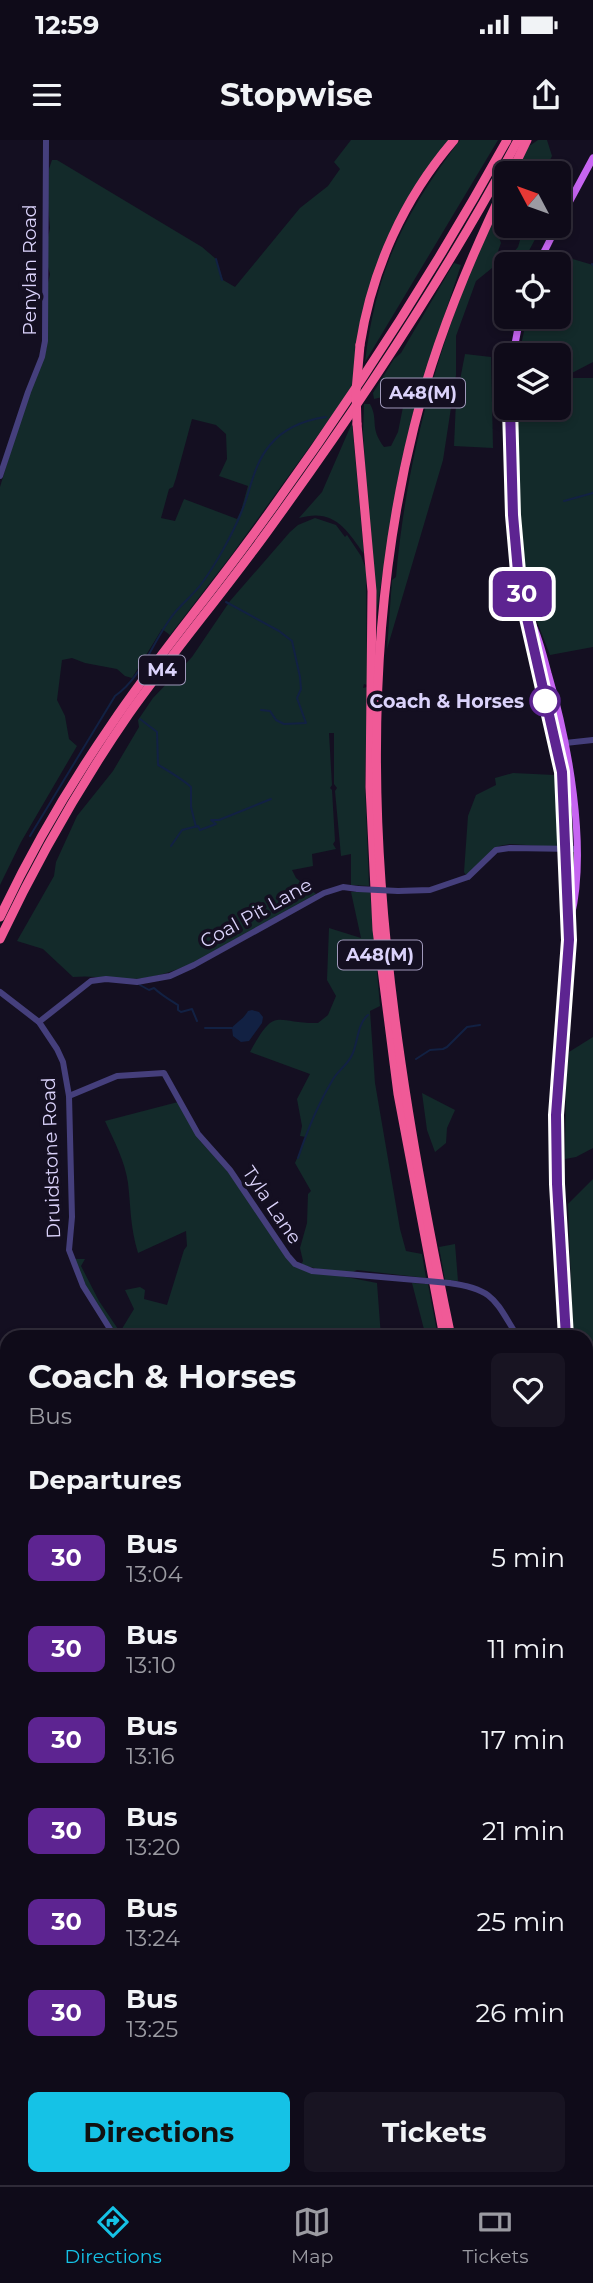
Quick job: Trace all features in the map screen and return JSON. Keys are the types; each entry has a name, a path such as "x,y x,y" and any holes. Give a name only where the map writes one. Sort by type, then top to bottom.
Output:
{"highway":[{"name":"A48(M)","path":"443,1330 405,1137 378,943 370,797 372,591 356,391 360,345 371,294 393,233 423,181 454,140"},
{"name":"M4","path":"0,917 56,813 111,725 250,539 356,388 410,306 508,140"},
{"name":"A48(M)","path":"514,161 523,140"},
{"name":"M4","path":"0,939 44,851 129,714 254,550 371,384 523,140"},
{"name":"A48(M)","path":"450,1330 414,1151 391,1001 379,848 378,707 387,574 406,462 439,341 494,206"},
{"name":"A48(M)","path":"488,220 494,208"}],"main road":[{"path":"571,200 593,158"},
{"path":"510,420 518,570 556,744 564,799 569,924 556,1115 566,1330"},
{"path":"526,610 536,629 562,721 570,771 576,849 575,899 569,924"}],"street":[{"name":"Penylan Road","path":"0,476 27,392 42,357 45,341 46,140"},
{"path":"556,744 593,740"},
{"name":"Coal Pit Lane","path":"39,1022 91,981 106,979 137,982 170,976 324,892 343,887 398,891 430,890 468,877 496,850 576,849"},
{"name":"Druidstone Road","path":"0,992 39,1022 63,1062 69,1096 71,1257 93,1306 110,1330"},
{"name":"Tyla Lane","path":"69,1096 117,1076 164,1073 201,1138 230,1170 295,1264 312,1271 471,1286 486,1292 499,1306 514,1330"}],"green space":[{"path":"351,140 449,140 415,186 386,240 358,332 352,388 233,553 170,635 162,629 132,678 117,669 72,658 62,660 57,700 65,716 69,739 77,746 21,842 0,885 0,487 24,407 47,347 47,287 50,274 47,241 50,228 47,196 52,160 57,160 202,247 216,259 223,280 235,287 300,208 328,186 340,169 334,162","holes":["192,419 216,425 226,434 227,459 219,476 248,486 237,519 184,499 175,521 161,518 169,489 173,487 176,478"]},
{"path":"460,140 498,140 365,362 377,298 396,244 423,193"},
{"path":"538,140 547,140 552,156 549,161 520,161 525,149"},
{"path":"494,217 494,238 499,238 501,243 498,252 494,252 492,268 476,281 456,336 456,375 443,460 387,649 392,580 396,577 410,477 421,427 448,331"},
{"path":"521,238 536,238 528,252 514,252"},
{"path":"571,258 593,265 593,362 571,373 571,343 522,343 524,329 571,329"},
{"path":"454,263 461,265 417,398 399,472 376,615 363,431 364,404 370,404 373,410 379,440 384,447 391,446 398,432 404,402 396,394 374,399 373,393 394,359 401,353"},
{"path":"465,354 491,357 493,448 454,446 456,401"},
{"path":"571,378 593,378 593,647 550,655 536,619 521,562 515,420 571,420"},
{"path":"352,423 364,554 338,522 321,516 299,518 322,492"},
{"path":"315,518 336,525 345,537 347,535 366,569 367,685 364,684 363,688 367,687 365,784 369,886 351,885 351,854 341,856 335,791 337,788 334,784 334,733 329,733 335,841 333,844 336,849 312,854 313,866 292,870 296,878 316,894 191,964 169,972 138,979 73,977 43,949 17,941 54,876 56,862 77,816 113,771 139,727 138,720 153,698 192,657 230,601 290,532 298,525"},
{"path":"513,773 554,775 559,806 559,847 510,844 499,846 466,875 464,872 468,816 476,795 496,785 495,778"},
{"path":"351,892 370,892 380,1006 370,1011 375,1083 400,1229 406,1251 422,1254 426,1278 357,1270 323,1270 301,1265 303,1261 300,1248 307,1223 308,1194 311,1191 295,1163 306,1137 300,1136 302,1126 297,1099 310,1074 250,1052 272,1022 284,1020 318,1023 328,1015 336,996 327,980 329,928 361,938"},
{"path":"593,1037 593,1148 576,1157 565,1159 569,1052"},
{"path":"422,1093 455,1110 447,1128 446,1143 435,1152 427,1130"},
{"path":"178,1102 200,1141 226,1169 295,1267 377,1283 380,1330 121,1330 134,1309 125,1290 140,1287 145,1290 144,1299 167,1305 187,1246 186,1231 138,1253 132,1226 127,1175 105,1121"},
{"path":"593,1179 593,1330 573,1330 568,1204"},
{"path":"455,1244 458,1281 445,1280 439,1247"},
{"path":"73,1259 85,1259 81,1266 99,1301 119,1330 112,1330 95,1304"},
{"path":"412,1283 428,1284 437,1330 424,1330"}],"water":[{"path":"252,1010 263,1017 262,1023 249,1041 241,1042 233,1036 232,1028"}],"waterway":[{"path":"216,259 222,280"},
{"path":"30,836 115,696 132,680 174,614 213,567 237,522 264,453 288,429 326,417"},
{"path":"564,501 593,493"},
{"path":"226,602 292,641 300,677 301,689 297,698 306,723 284,724 276,720 270,711 261,710"},
{"path":"140,719 157,732 158,765 191,787 191,807 196,827"},
{"path":"171,846 182,830 198,826 200,830 216,824 211,820 219,820 271,799"},
{"path":"140,985 149,990 154,988 178,1005 181,1012 192,1009 197,1021"},
{"path":"298,1158 322,1100 334,1077 350,1059 362,1023 368,1015"},
{"path":"416,1059 430,1050 447,1047 467,1027 480,1025"},
{"path":"205,1028 232,1028"}],"bus line":[{"name":"30","path":"510,420 519,583 562,772 564,799 569,940 556,1115 557,1184 566,1330"}],"place":[{"name":"Coach & Horses","path":"545,701"}]}
